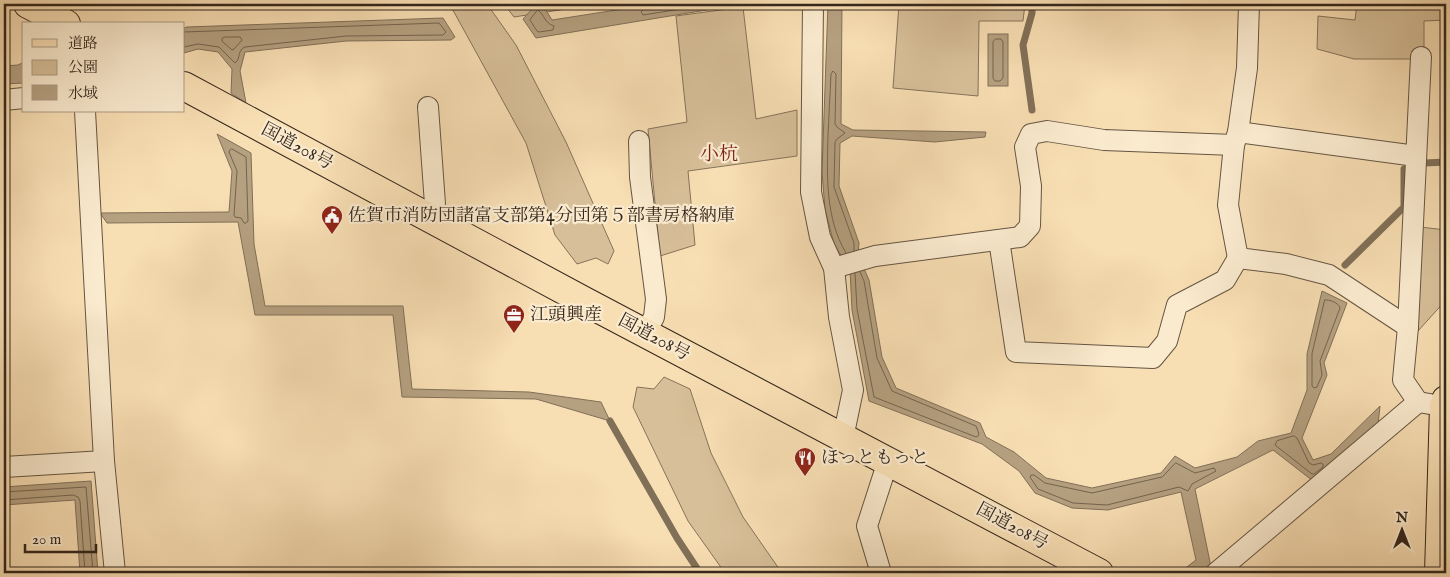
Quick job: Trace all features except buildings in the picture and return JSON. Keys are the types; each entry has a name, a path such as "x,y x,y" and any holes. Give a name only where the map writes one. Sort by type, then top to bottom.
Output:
{"main road":[{"path":"28,4 62,22"},
{"name":"国道208号","path":"185,87 1099,573"},
{"path":"1440,573 1444,512 1445,403"}],"street":[{"path":"813,4 811,192 820,237 834,268 839,317 853,390 843,438"},
{"path":"999,240 1016,352 1153,358 1167,341 1178,305 1225,280 1238,258 1228,205 1247,68 1248,4"},
{"path":"1418,402 1404,380 1421,57"},
{"path":"4,100 22,98"},
{"path":"428,107 435,204 429,218"},
{"path":"85,112 104,461 116,573"},
{"path":"834,268 875,256 1020,237 1030,226 1031,186 1025,147 1031,134 1047,131 1104,140 1236,138 1416,156"},
{"path":"639,141 640,177 656,299 654,317 645,333"},
{"path":"1238,258 1286,264 1328,275 1408,327"},
{"path":"1216,573 1418,402 1445,403"},
{"path":"4,467 104,461"},
{"path":"881,573 867,526 888,461"}],"green space":[{"path":"448,4 487,4 516,45 566,142 614,251 608,264 596,258 577,264 555,235 526,143"},
{"path":"504,4 579,4 579,7 514,17"},
{"path":"899,4 1025,4 1023,21 979,21 978,96 893,88"},
{"path":"1357,4 1446,4 1446,20 1424,21 1424,59 1354,59 1317,49 1318,16 1355,20"},
{"path":"743,7 756,119 797,110 797,156 688,171 695,245 660,256 648,129 687,122 676,16"},
{"path":"1420,227 1446,230 1446,300 1418,331"},
{"path":"664,377 690,389 711,453 743,517 782,573 725,573 688,521 633,407 637,387 654,389"}],"water":[{"path":"529,4 542,4 552,20 655,4 743,4 536,38 523,19 532,9"},
{"path":"828,4 842,4 841,124 853,130 986,132 985,137 935,142 852,136 840,143 839,186 859,243 858,255 869,280 882,357 896,388 980,423 986,437 1014,452 1046,478 1092,488 1161,473 1175,456 1195,468 1237,457 1258,441 1291,433 1307,390 1307,354 1322,291 1347,303 1324,363 1327,375 1302,438 1313,460 1331,454 1380,406 1378,425 1313,481 1273,450 1195,489 1211,567 1202,573 1179,573 1196,560 1181,492 1108,510 1072,508 1035,493 1019,471 982,444 869,401 852,310 850,270 834,244 825,209 822,172"},
{"path":"443,18 455,37 451,40 346,41 245,52 240,71 246,103 231,93 232,69 218,52 198,49 185,53 185,28"},
{"path":"988,34 1008,34 1008,86 988,86"},
{"path":"22,63 22,83 4,84 4,66"},
{"path":"217,134 251,153 254,244 265,306 403,306 412,389 529,392 601,402 610,421 536,399 402,397 393,315 255,315 238,222 107,223 100,213 229,212 232,171"},
{"path":"91,481 98,573 80,573 75,500 4,505 4,487"}],"waterway":[{"path":"1032,4 1032,13 1023,45 1032,110"},
{"path":"1425,163 1446,162"},
{"path":"1345,265 1404,207 1404,169"},
{"path":"610,421 677,538 700,573"}],"place":[{"name":"佐賀市消防団諸富支部第4分団第５部書房格納庫","path":"332,235"},
{"name":"江頭興産","path":"514,334"},
{"name":"ほっともっと","path":"805,477"}],"district":[{"name":"小杭","path":"719,155"}]}
